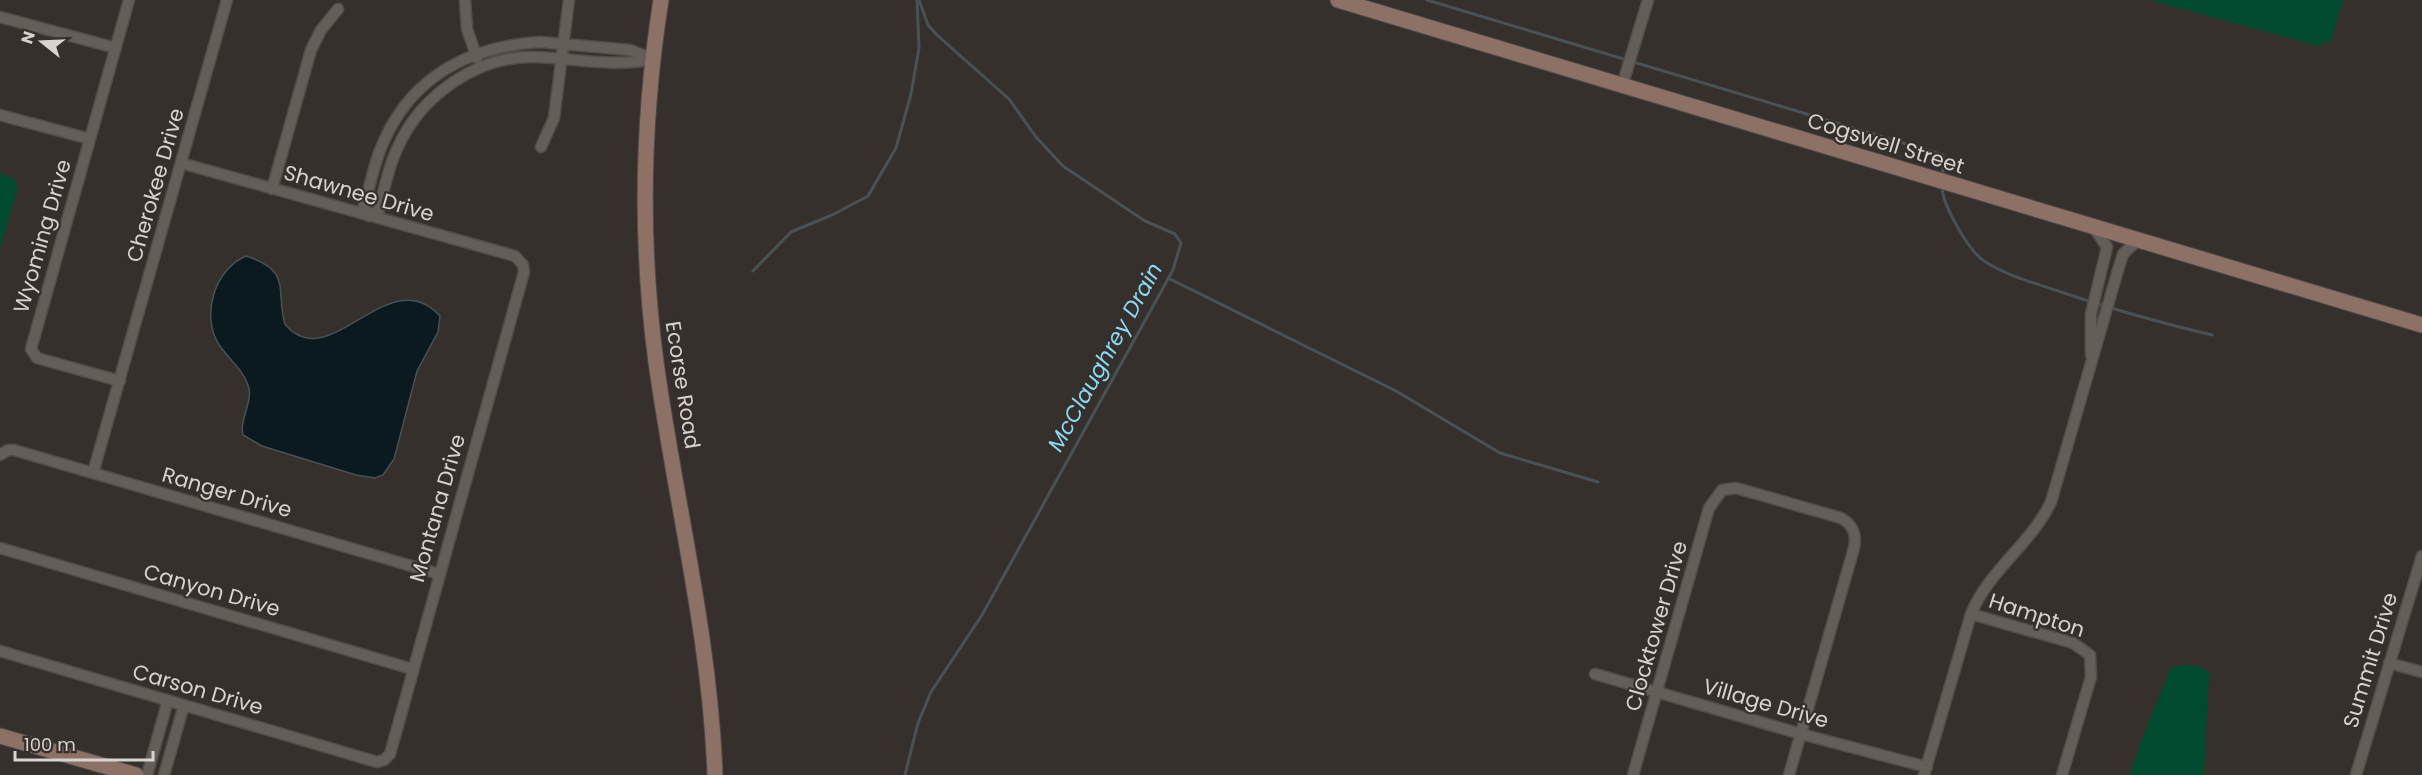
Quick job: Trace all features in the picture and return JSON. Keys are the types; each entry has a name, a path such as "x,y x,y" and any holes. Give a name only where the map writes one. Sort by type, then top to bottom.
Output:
{"street":[{"name":"Wyoming Drive","path":"120,381 37,358 31,350 129,0"},
{"name":"Cherokee Drive","path":"120,381 227,0"},
{"path":"465,0 467,29 481,67"},
{"path":"541,147 554,118 569,0"},
{"name":"Ecorse Road","path":"661,0 653,59 645,159 647,269 656,364 703,632 713,712 715,775"},
{"name":"Cogswell Street","path":"1338,0 2422,325"},
{"path":"1622,86 1648,0"},
{"path":"272,189 311,50 321,30 338,9"},
{"path":"0,17 116,48"},
{"path":"520,44 564,44 630,50 653,59 629,65 525,57 481,67 435,95 413,120 397,149 379,210 369,216 364,206 378,154 396,119 425,84 454,63 476,53 520,44"},
{"path":"0,115 90,139"},
{"name":"Shawnee Drive","path":"181,163 515,256 523,265"},
{"path":"2092,226 2108,247 2091,314 2092,361"},
{"path":"1925,771 1978,594 1989,578 2037,526 2045,513 2123,254 2138,240"},
{"name":"Montana Drive","path":"384,760 390,754 524,272 523,265"},
{"path":"93,473 120,381"},
{"name":"Ranger Drive","path":"2,453 14,450 439,574"},
{"name":"Clocktower Drive","path":"1633,775 1709,508 1722,490 1741,489 1841,518 1853,529 1855,535 1854,548 1801,734"},
{"name":"Canyon Drive","path":"0,548 412,669"},
{"name":"Summit Drive","path":"2356,775 2422,556"},
{"name":"Hampton","path":"1971,614 2078,645 2090,655 2091,677 2062,775"},
{"name":"Carson Drive","path":"0,651 377,762 384,760"},
{"path":"2390,663 2422,672"},
{"name":"Village Drive","path":"1595,674 1925,771"},
{"path":"147,775 168,700"},
{"path":"164,775 184,705"},
{"path":"1789,775 1801,734"},
{"path":"0,736 136,775"}],"green space":[{"path":"2150,0 2343,0 2331,41 2318,46"},
{"path":"0,173 16,180 17,191 0,249"},
{"path":"2185,665 2201,667 2209,672 2204,775 2130,775 2171,667"}],"shaded area":[{"path":"246,256 271,268 276,275 285,324 302,337 321,338 380,308 400,301 421,302 440,316 438,332 417,371 394,459 383,475 375,478 356,475 262,446 243,435 243,422 249,398 248,385 218,343 213,331 211,306 219,282 226,271"}],"waterway":[{"path":"753,271 791,232 832,215 868,196 896,148 911,94 919,48 917,0"},
{"name":"McClaughrey Drain","path":"905,775 918,723 931,692 982,615 1173,270 1181,243 1175,234 1145,221 1063,166 1036,137 1009,99 928,25 919,0"},
{"path":"1427,0 1943,155 1943,177"},
{"path":"1942,186 1951,215 1971,248 1984,261 2002,271 2099,304 2212,335"},
{"path":"1168,278 1396,391 1500,453 1598,482"}]}
